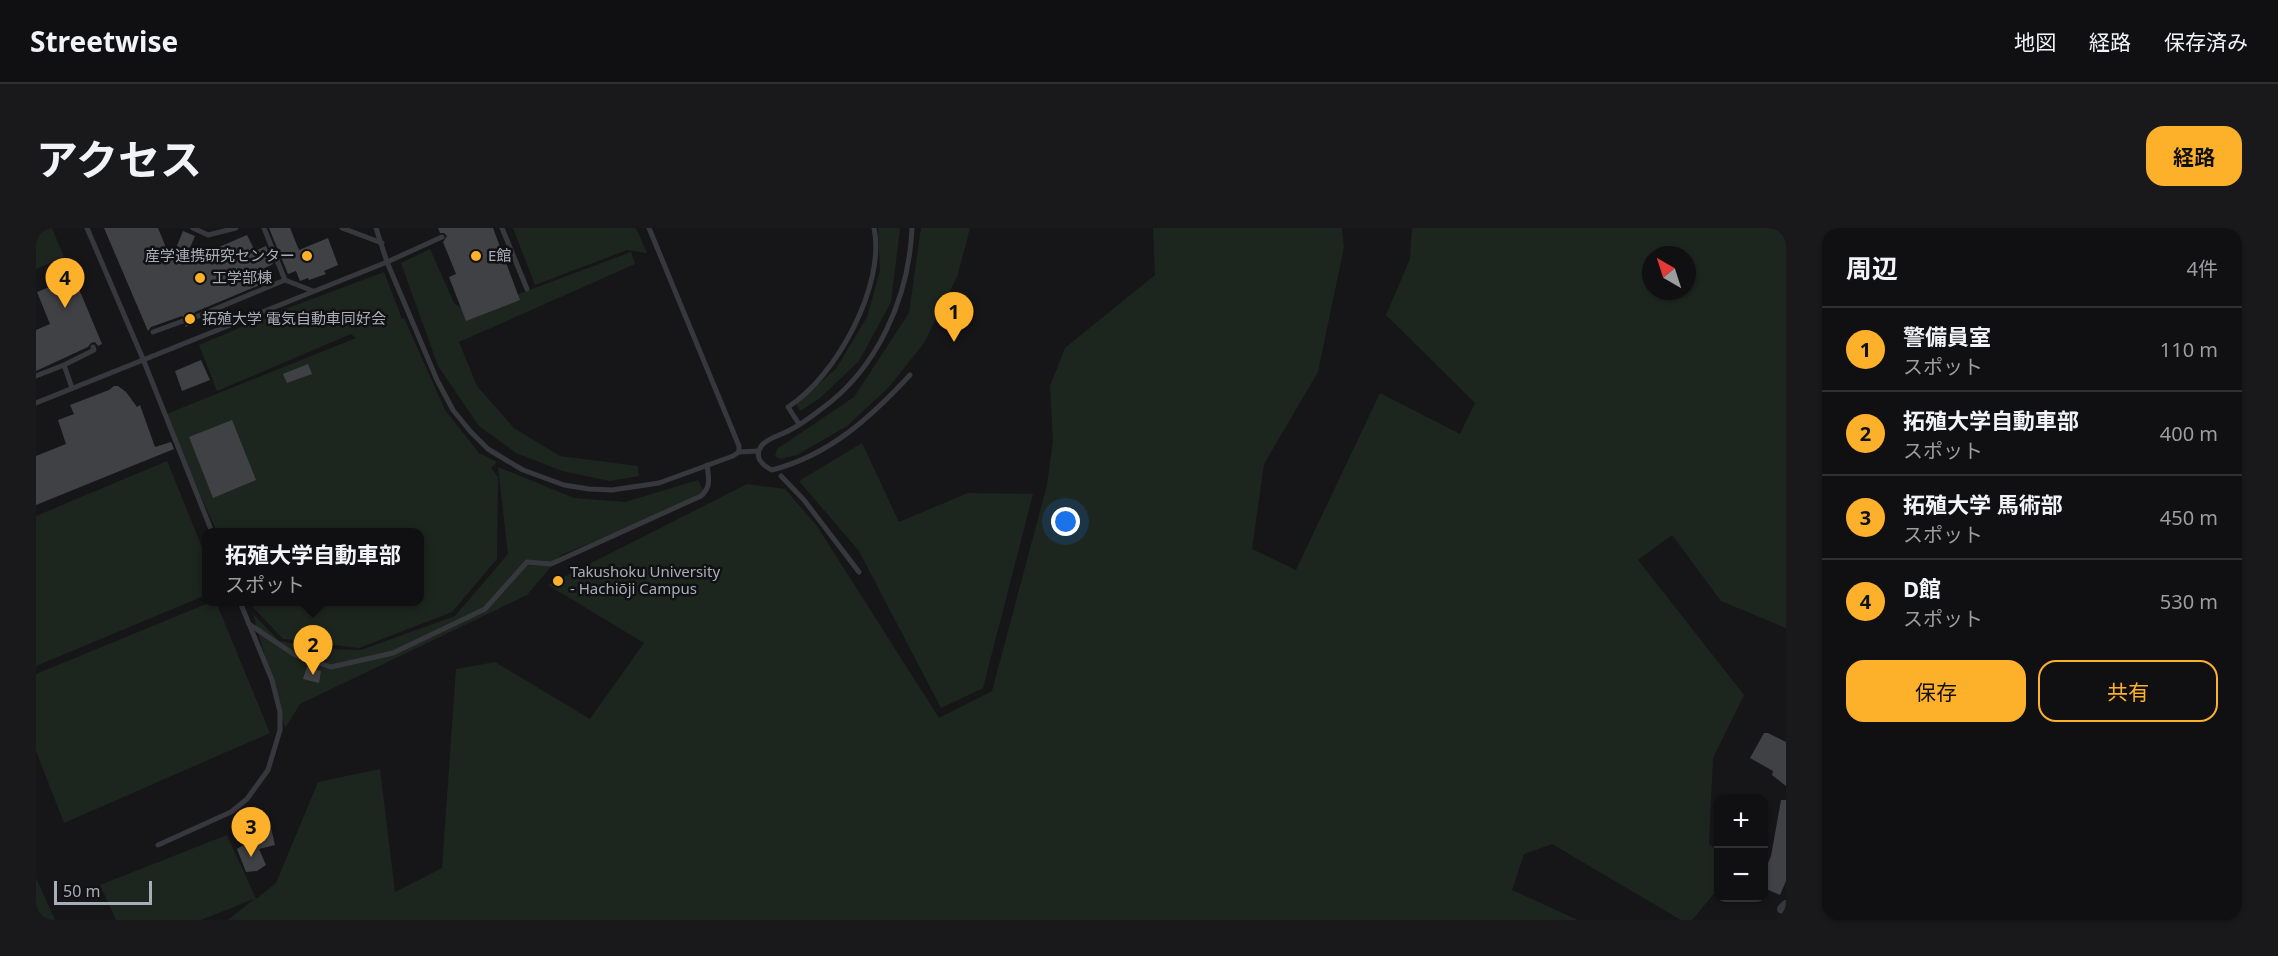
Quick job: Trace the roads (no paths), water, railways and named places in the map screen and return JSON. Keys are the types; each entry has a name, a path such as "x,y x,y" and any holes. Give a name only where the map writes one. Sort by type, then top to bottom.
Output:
{"lane":[{"path":"87,228 143,359 210,528"},
{"path":"193,228 208,235 236,228"},
{"path":"264,228 285,280"},
{"path":"342,228 382,243"},
{"path":"376,228 387,262 437,380 453,410 488,448 523,470 564,485 612,490 659,483 734,456 739,452 758,451"},
{"path":"502,228 527,289"},
{"path":"649,228 739,446 739,452"},
{"path":"799,424 788,407 827,370 852,333 870,288 877,239 874,228"},
{"path":"910,375 863,422 823,450 798,462 772,470 759,458 758,451 764,443 822,409 843,391 865,366 889,325 906,279 912,228"},
{"path":"36,403 387,262 442,237"},
{"path":"196,317 285,280 313,291"},
{"path":"153,332 183,321"},
{"path":"36,376 94,350 93,347"},
{"path":"64,365 72,388"},
{"path":"249,624 295,655 331,667 393,653 485,609 527,562 551,564 700,496 707,490 710,482 707,465"},
{"path":"781,476 804,500 859,572"},
{"path":"158,845 231,812 247,799 268,770 280,730 280,712 273,680 242,606"}],"place":[{"name":"産学連携研究センター","path":"307,256"},
{"name":"E館","path":"476,256"},
{"name":"工学部棟","path":"200,278"},
{"name":"D館","path":"65,308"},
{"name":"拓殖大学 電気自動車同好会","path":"190,319"},
{"name":"警備員室","path":"954,342"},
{"name":"Takushoku University - Hachiōji Campus","path":"558,581"},
{"name":"拓殖大学自動車部","path":"313,675"},
{"name":"拓殖大学 馬術部","path":"251,857"}]}
